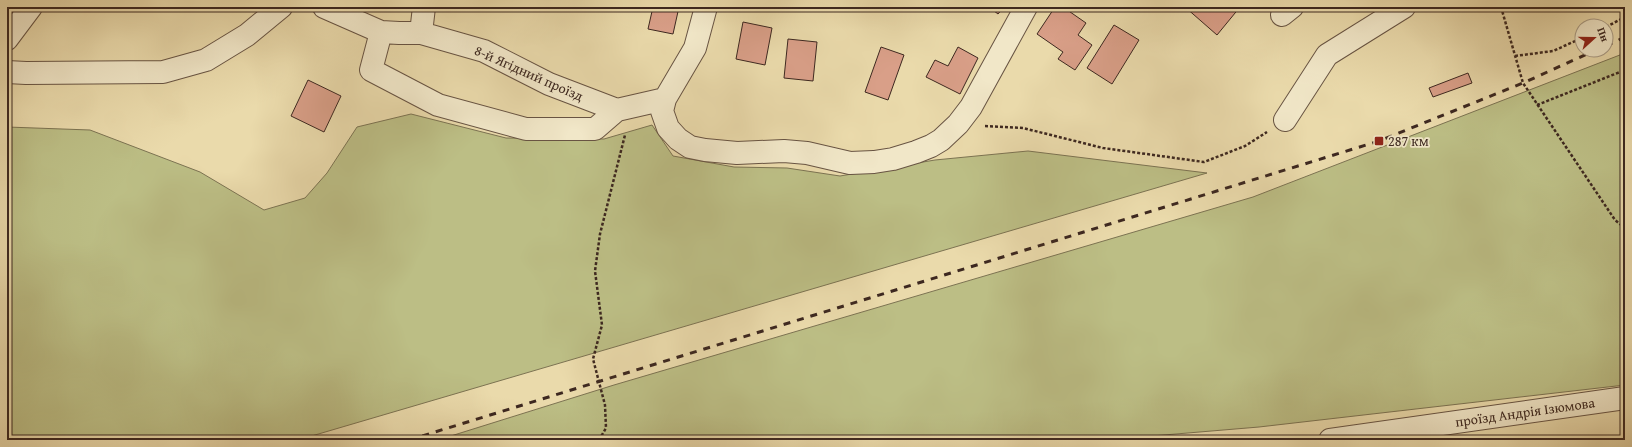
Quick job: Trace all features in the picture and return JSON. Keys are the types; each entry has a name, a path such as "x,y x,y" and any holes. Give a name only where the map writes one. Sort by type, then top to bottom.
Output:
{"street":[{"path":"7,39 31,7"},
{"path":"7,72 162,72 206,60 247,35 281,7"},
{"name":"8-й Ягідний проїзд","path":"324,7 381,32 421,33 484,51 549,84 625,108"},
{"path":"421,33 424,7"},
{"path":"706,7 695,48 665,99 662,111 668,128 678,139 690,147 705,150 737,153 784,151 807,153 850,163 894,159 916,152 931,146 958,124 971,107 1026,7"},
{"path":"1285,120 1327,55 1404,7"},
{"path":"381,32 371,70 438,106 526,129 595,129 625,108 665,99"},
{"name":"проїзд Андрія Ізюмова","path":"1330,440 1625,398"}],"path":[{"path":"1501,7 1523,83 1615,220 1625,228"},
{"path":"1614,23 1625,17"},
{"path":"1515,56 1553,51 1574,42"},
{"path":"1538,104 1625,70"},
{"path":"599,440 606,428 606,421 605,405 593,359 602,325 595,271 615,169 625,108"},
{"path":"958,124 1023,128 1103,148 1204,162 1244,146 1285,120"}],"green space":[{"path":"1625,53 1625,385 1259,427 1121,440 438,440 614,385 1253,197"},
{"path":"411,114 506,138 604,139 652,125 673,156 734,167 787,168 840,176 935,160 1028,151 1207,173 298,440 7,440 7,127 90,130 200,172 264,210 305,198 327,173 357,127"}],"building":[{"path":"653,7 679,7 673,34 648,29"},
{"path":"989,7 1004,7 998,14"},
{"path":"1055,7 1063,7 1086,23 1078,35 1092,45 1075,70 1058,59 1063,52 1037,34"},
{"path":"1185,7 1240,7 1217,35"},
{"path":"743,22 772,28 765,65 736,59"},
{"path":"1114,25 1139,40 1112,84 1087,68"},
{"path":"788,39 817,42 813,81 784,78"},
{"path":"881,47 904,55 888,100 865,92"},
{"path":"958,47 978,58 960,94 926,77 935,60 948,66"},
{"path":"1468,73 1472,83 1433,97 1429,88"},
{"path":"308,80 341,96 324,132 291,116"}],"railway":[{"path":"1614,42 1625,37"},
{"path":"409,440 1379,141 1523,83 1578,58"}],"place":[{"name":"287 км","path":"1379,141"}]}
